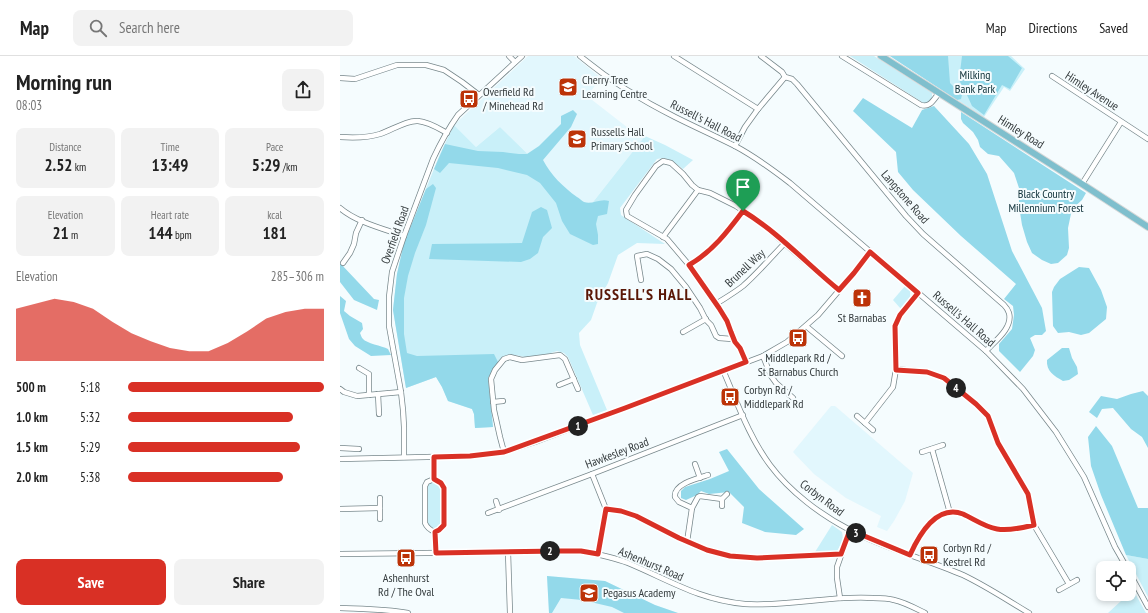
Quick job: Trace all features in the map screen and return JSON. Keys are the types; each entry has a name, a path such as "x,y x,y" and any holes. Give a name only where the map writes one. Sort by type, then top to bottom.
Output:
{"main road":[{"name":"Himley Road","path":"881,56 1148,227"}],"street":[{"path":"509,56 515,62"},
{"name":"Overfield Road","path":"404,457 404,427 401,392 389,326 389,297 392,272 433,159 447,133 458,115 522,56"},
{"name":"Russell's Hall Road","path":"580,56 612,80 644,100 673,116 736,146 775,172 790,183 986,351 1023,389 1056,432 1084,477 1123,561"},
{"path":"674,56 758,109"},
{"name":"Langstone Road","path":"761,56 782,72 785,77 792,79 809,97 906,216 923,234 1004,305 1009,314 1008,324 986,351"},
{"path":"842,56 925,107 929,105 939,93"},
{"path":"340,78 355,79 397,65 426,65 444,70 479,95"},
{"name":"Himley Avenue","path":"1052,76 1148,139"},
{"path":"736,146 745,127 785,77"},
{"path":"340,137 353,138 380,134 417,121 435,126 447,133"},
{"name":"Himley Avenue","path":"1082,184 1121,122"},
{"path":"735,342 727,321 716,304 689,265 667,239 626,216 629,205 656,166 663,161 671,163 698,190 710,193 736,206 759,221 839,290"},
{"path":"663,237 698,190"},
{"path":"340,208 362,220 404,236"},
{"path":"689,265 716,245 743,211"},
{"path":"343,263 354,244 356,233 362,220"},
{"name":"Brunell Way","path":"716,304 747,283 785,243"},
{"path":"340,459 470,456 504,452 763,356 787,342 818,315 870,252"},
{"path":"641,280 637,256 648,254 658,259 671,269 686,287 711,325 716,336 719,338 732,339 740,348 746,362"},
{"path":"865,422 893,387 896,370 895,326 900,315 918,293"},
{"path":"683,332 706,319"},
{"path":"806,326 842,356"},
{"path":"504,452 493,402 491,379 495,370 504,359 510,357 522,360 560,356 565,359 578,389"},
{"path":"763,356 776,383 793,398"},
{"path":"359,368 369,374 369,395"},
{"name":"Corbyn Road","path":"723,370 757,446 771,466 790,487 808,503 850,530 963,575 1029,613"},
{"path":"896,370 927,372 944,378 976,404 988,416 998,443 1028,494 1034,525 1069,584"},
{"path":"559,385 574,379"},
{"path":"340,389 351,395 357,396 401,392"},
{"path":"378,394 379,414"},
{"path":"493,402 503,401"},
{"name":"Hawkesley Road","path":"488,514 743,415"},
{"path":"857,416 873,430"},
{"path":"922,452 943,445"},
{"path":"340,448 359,448"},
{"path":"350,448 352,459"},
{"path":"932,449 950,513"},
{"path":"434,457 434,479"},
{"path":"695,464 700,478"},
{"path":"592,474 606,509 598,554"},
{"path":"692,508 679,502 674,497 674,494 678,487 708,476"},
{"path":"434,479 441,483 444,488 444,525 435,532"},
{"path":"434,479 427,482 424,486 425,523 430,530 435,532"},
{"path":"722,506 722,499 727,494"},
{"path":"687,542 692,508 698,497 722,499"},
{"path":"380,498 380,519"},
{"path":"496,502 499,510"},
{"path":"340,509 380,508"},
{"path":"606,509 621,511 636,516 687,542 707,550 730,556 757,558 841,554"},
{"path":"910,555 923,531 930,523 944,514 958,512 997,529 1010,530 1034,525"},
{"path":"840,598 837,567 850,530"},
{"path":"435,532 436,553"},
{"name":"Ashenhurst Road","path":"340,554 581,551 627,562 676,586 722,601 746,604 865,597 894,600 925,613"},
{"path":"508,552 510,613"},
{"path":"1059,590 1077,580"},
{"path":"1136,585 1148,607"},
{"path":"340,608 376,609 408,613"}],"shaded area":[{"name":"Russells Hall Primary School","path":"528,56 574,56 601,78 587,96 632,131 645,136 586,211 500,127 476,147 454,125"},
{"path":"831,406 835,406 913,473 905,501 887,531 877,527 881,516 846,498 814,474 793,452"},
{"name":"Pegasus Academy","path":"547,576 605,581 655,605 678,613 549,613"}],"green space":[{"path":"850,56 874,56 932,93 932,98 925,104"},
{"name":"Milking Bank Park","path":"890,56 1011,56 1025,69 1010,91 1004,87 984,117"},
{"path":"890,56 948,56 950,83 962,95 961,99 957,100"},
{"path":"962,56 1008,56 1022,68 1010,89 1002,85 984,115 972,106 959,80"},
{"path":"863,98 912,128 922,110 934,106 969,144 987,174 1012,251 1042,308 1046,331 1042,335 1035,335 1030,338 1035,350 1033,356 1020,372 999,351 999,344 1012,329 1014,315 1013,306 1004,299 1016,284 961,236 913,190 898,172 896,152 853,111"},
{"path":"573,110 577,114 571,127 543,160 558,180 583,202 590,203 602,200 609,201 607,214 598,216 596,224 598,244 593,245 570,234 562,221 556,203 540,183 527,175 498,168 449,163 440,173 434,169 445,144 478,151 527,154 539,146 561,124 561,116"},
{"name":"Black Country Millennium Forest","path":"961,112 1086,193 1082,200 1072,209 1068,228 1069,248 1067,255 1058,263 1051,264 1032,253 1022,225 1019,206 1019,188 1014,173 999,156 988,154 980,147 973,132 963,123 961,119"},
{"path":"454,125 476,147 500,127 586,211 645,136 693,160 683,169 668,159 657,159 620,208 621,215 665,244 637,243 618,255 608,283 597,303 591,320 579,333 580,345 607,410 593,415 568,357 564,353 557,351 548,354 525,357 507,355 502,357 488,378 493,427 475,428 472,409 448,401 436,377 406,388 393,310 397,274 404,243 440,154"},
{"path":"433,184 436,188 426,225 408,276 404,298 404,334 407,353 417,356 494,354 498,362 488,378 493,427 475,428 472,409 448,401 436,377 406,388 393,310 397,274 404,243 426,189"},
{"path":"541,207 547,210 552,228 543,237 538,253 530,259 521,262 429,259 432,244 522,243 532,212"},
{"path":"340,263 374,299 379,300 377,310 354,300 340,282"},
{"path":"1079,267 1089,268 1101,290 1107,307 1106,319 1089,333 1081,335 1069,332 1058,333 1053,326 1052,292 1060,279"},
{"path":"905,286 910,290 910,298 901,309 893,300"},
{"path":"340,296 346,301 344,311 362,323 363,329 360,333 362,338 367,342 388,349 391,355 371,356 355,346 349,339 340,313"},
{"path":"1062,348 1069,348 1077,367 1078,374 1069,380 1063,381 1051,373 1047,364 1047,360"},
{"path":"1143,391 1148,396 1148,448 1142,437 1131,429 1113,408 1102,409 1097,418 1089,412 1101,396 1117,399"},
{"path":"1096,426 1112,446 1138,508 1148,508 1148,559 1126,555 1101,495 1091,466 1088,437"},
{"path":"727,449 759,489 804,529 796,535 765,532 742,523 744,507 729,492 709,494 701,491 697,495 686,500 681,498 681,491 685,487 729,471 719,452"},
{"path":"436,482 442,489 442,524 438,527 432,528 427,522 426,487 429,483"},
{"path":"832,525 842,532 843,540 839,548 837,551 815,552"},
{"path":"1126,555 1148,559 1148,597 1136,574 1136,561 1129,561"},
{"name":"Pegasus Academy","path":"547,576 605,581 655,605 678,613 624,613 612,607 582,600 561,598 552,613 549,613"},
{"path":"1136,595 1146,613 1108,613 1121,601 1136,601"}],"place":[{"name":"Cherry Tree Learning Centre","path":"568,87"},
{"name":"Overfield Rd / Minehead Rd","path":"469,99"},
{"name":"Russells Hall Primary School","path":"577,139"},
{"name":"St Barnabas","path":"862,298"},
{"name":"Middlepark Rd / St Barnabus Church","path":"798,338"},
{"name":"Corbyn Rd / Middlepark Rd","path":"730,397"},
{"name":"Corbyn Rd / Kestrel Rd","path":"929,555"},
{"name":"Ashenhurst Rd / The Oval","path":"406,558"},
{"name":"Pegasus Academy","path":"589,593"}],"district":[{"name":"RUSSELL'S HALL","path":"639,294"}],"route":[{"path":"743,211 759,221 775,234 839,290 870,252 918,293 900,315 895,326 896,370 927,372 944,378 976,404 988,416 998,443 1028,494 1034,525 1010,530 997,529 986,526 958,512 944,514 930,523 918,539 910,555 850,530 841,554 757,558 730,556 707,550 658,528 636,516 621,511 606,509 598,554 581,551 436,553 435,532 444,525 444,488 441,483 434,479 434,457 486,455 504,452 535,442 746,362 740,348 735,342 727,321 689,265 716,245 743,211"}]}
